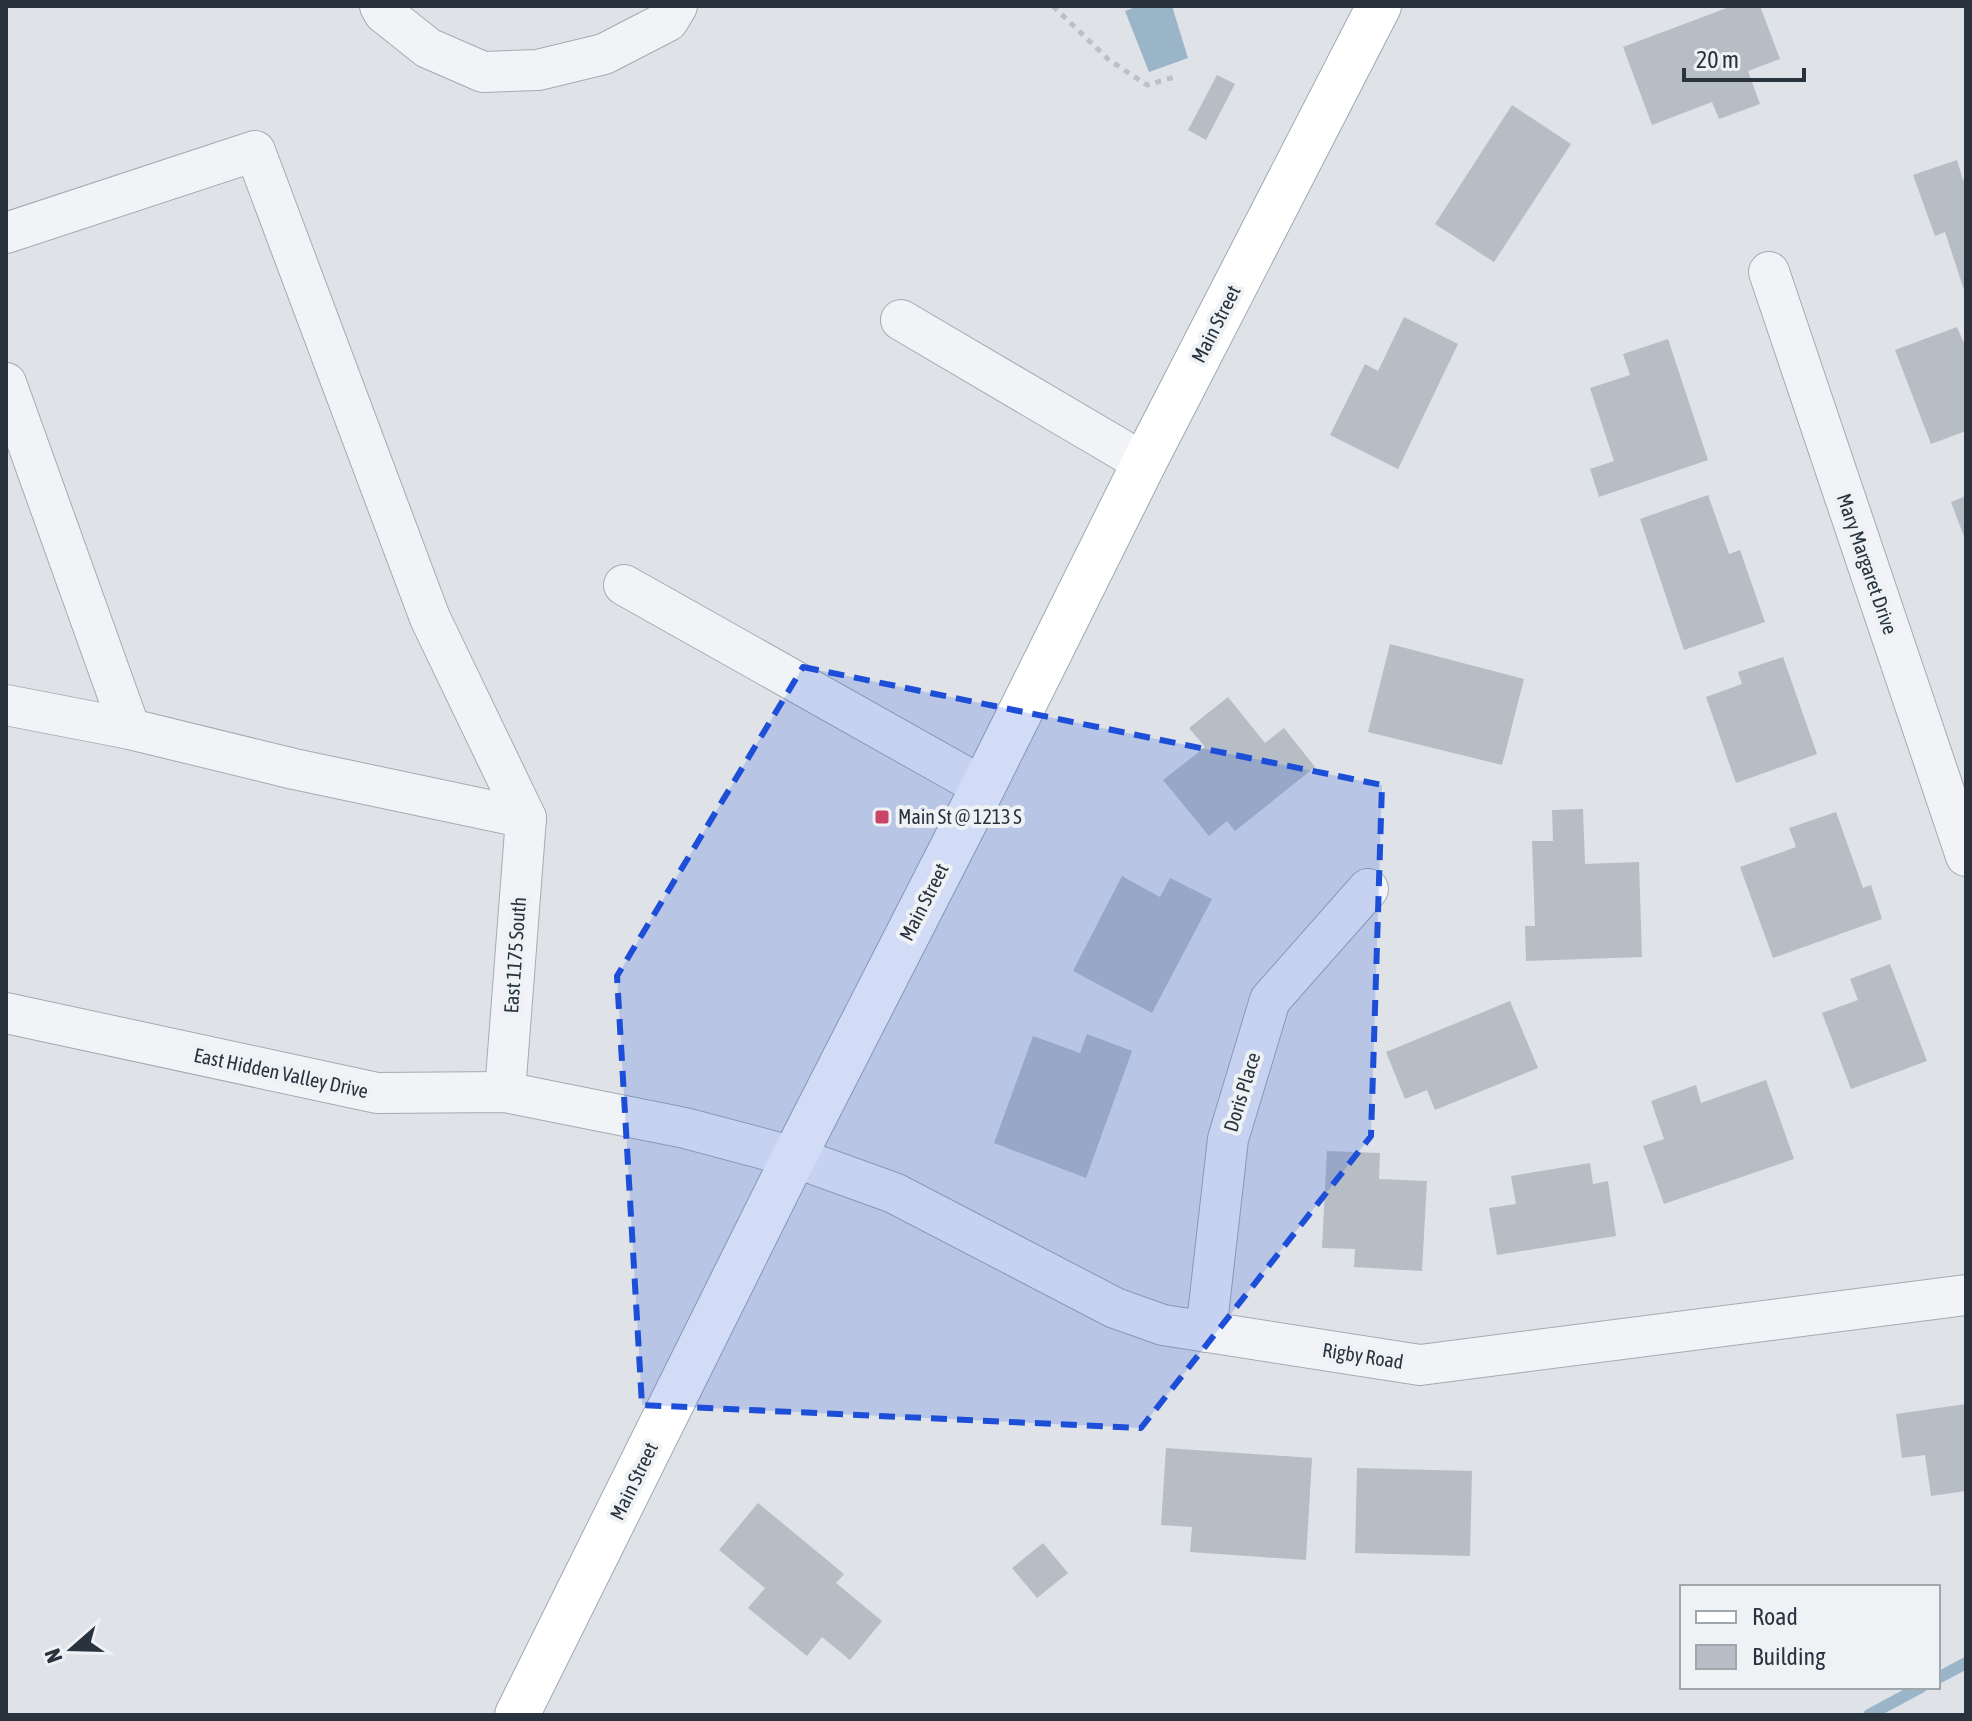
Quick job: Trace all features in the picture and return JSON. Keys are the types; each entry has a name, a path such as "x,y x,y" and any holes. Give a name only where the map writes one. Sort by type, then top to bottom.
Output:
{"main road":[{"name":"Main Street","path":"517,1715 1144,463 1379,6"}],"street":[{"path":"380,6 384,13 428,48 483,72 538,70 604,54 668,21 677,6"},
{"path":"6,233 255,151 430,618 526,818"},
{"name":"Mary Margaret Drive","path":"1769,272 1966,856"},
{"path":"901,320 1144,463"},
{"path":"6,383 130,729"},
{"path":"624,585 983,787"},
{"path":"6,705 130,729 294,769 526,818"},
{"name":"East 1175 South","path":"505,1092 526,818"},
{"name":"Doris Place","path":"1206,1332 1228,1139 1270,1000 1368,889"},
{"name":"East Hidden Valley Drive","path":"6,1013 377,1093 505,1092 685,1128 794,1157"},
{"name":"Rigby Road","path":"794,1157 894,1193 1115,1308 1163,1325 1420,1365 1966,1295"}],"path":[{"path":"1053,6 1109,60 1147,85 1178,76"}],"highlighted area":[{"path":"803,667 1382,785 1371,1136 1141,1428 642,1405 617,976"}],"water":[{"path":"1138,6 1172,6 1188,58 1149,72 1125,11"}],"building":[{"path":"1732,6 1760,6 1780,59 1748,71 1760,104 1719,119 1712,102 1652,125 1623,47"},
{"path":"1217,75 1235,84 1206,140 1188,130"},
{"path":"1512,105 1571,144 1494,262 1435,224"},
{"path":"1957,160 1963,180 1966,179 1965,293 1945,232 1935,236 1913,175"},
{"path":"1404,317 1458,344 1398,469 1330,435 1365,364 1378,371"},
{"path":"1957,327 1966,348 1966,431 1931,444 1895,350"},
{"path":"1668,339 1708,460 1599,497 1590,469 1614,461 1590,388 1630,375 1623,354"},
{"path":"1708,495 1729,554 1740,550 1765,622 1684,650 1640,519"},
{"path":"1966,496 1966,542 1951,502"},
{"path":"1390,644 1524,679 1502,765 1368,732"},
{"path":"1783,657 1817,754 1736,783 1706,697 1742,684 1738,672"},
{"path":"1228,697 1265,743 1284,728 1315,767 1235,831 1227,821 1209,836 1163,780 1205,747 1189,728"},
{"path":"1583,809 1585,864 1639,862 1642,957 1526,961 1525,926 1535,926 1532,841 1553,841 1552,810"},
{"path":"1836,812 1863,888 1871,885 1882,919 1773,958 1740,867 1796,847 1789,828"},
{"path":"1122,876 1160,897 1170,878 1212,899 1152,1013 1073,971"},
{"path":"1890,964 1927,1061 1851,1089 1822,1013 1858,1000 1850,979"},
{"path":"1510,1001 1538,1068 1435,1110 1427,1090 1405,1099 1386,1052"},
{"path":"1087,1034 1132,1051 1086,1178 994,1143 1033,1036 1080,1053"},
{"path":"1766,1080 1794,1159 1664,1204 1643,1146 1664,1139 1651,1101 1696,1085 1701,1103"},
{"path":"1327,1151 1380,1153 1379,1179 1427,1181 1422,1271 1354,1267 1355,1249 1322,1248"},
{"path":"1590,1163 1593,1184 1608,1181 1616,1236 1497,1255 1489,1208 1516,1204 1511,1176"},
{"path":"1966,1404 1966,1491 1931,1496 1925,1455 1902,1458 1896,1414"},
{"path":"1166,1448 1312,1458 1306,1560 1190,1552 1192,1527 1161,1525"},
{"path":"1357,1468 1472,1471 1470,1556 1355,1553"},
{"path":"758,1503 844,1574 836,1583 882,1621 850,1660 822,1637 807,1656 748,1608 765,1588 719,1550"},
{"path":"1043,1543 1068,1573 1037,1598 1012,1568"}],"waterway":[{"path":"1940,1677 1966,1663"},
{"path":"1869,1715 1917,1689"}],"place":[{"name":"Main St @ 1213 S","path":"882,817"}]}
